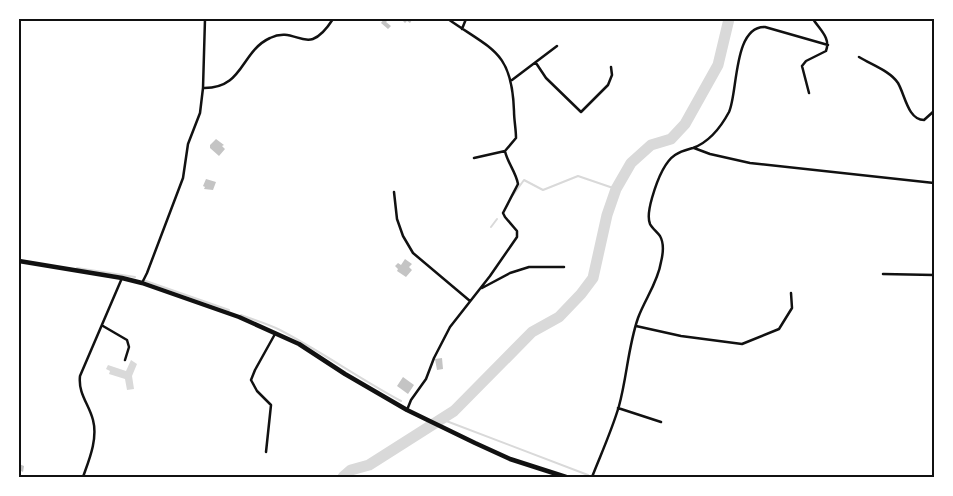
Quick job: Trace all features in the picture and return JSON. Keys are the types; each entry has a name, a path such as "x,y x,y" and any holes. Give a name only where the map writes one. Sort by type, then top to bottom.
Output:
{"main road":[{"path":"19,261 142,283 239,317 276,332 299,344 345,374 407,410 441,427 510,458 566,477"}],"street":[{"path":"142,283 183,178 188,144 200,113 203,88 205,19"},
{"path":"203,88 215,88 231,81 259,46 271,37 285,35 307,40 317,38 333,19"},
{"path":"448,19 494,51 503,60 512,80 516,138 505,151 474,158"},
{"path":"462,29 466,19"},
{"path":"809,93 802,66 806,61 826,51 828,44 826,36 813,19"},
{"path":"592,477 618,408 636,326 661,263 663,248 661,237 650,224 649,210 662,173 673,156 684,150 694,148 717,133 730,111 740,52 752,32 760,27 765,27 828,44"},
{"path":"512,80 557,46"},
{"path":"859,57 894,77 913,115 919,120 924,120 934,111"},
{"path":"536,63 546,78 581,112 608,85 612,75 611,67"},
{"path":"694,148 710,154 760,164 934,183"},
{"path":"407,410 410,400 426,379 434,358 447,334 515,241 518,234 502,212 518,184 505,151"},
{"path":"394,192 397,219 403,236 413,253 470,301"},
{"path":"481,288 510,273 529,267 564,267"},
{"path":"883,274 934,275"},
{"path":"83,477 93,447 94,433 93,421 80,392 80,376 122,278"},
{"path":"636,326 681,336 742,344 779,329 792,308 791,293"},
{"path":"103,326 127,340 129,347 125,360"},
{"path":"266,452 271,405 257,391 251,380 276,332"},
{"path":"618,408 661,422"}],"shaded area":[{"path":"131,360 137,364 132,376 134,389 127,390 125,379 109,374 110,371 106,369 108,365 126,371"}],"building":[{"path":"384,19 388,20 386,22 391,26 388,29 381,23"},
{"path":"404,19 412,20 410,23 407,21 405,23"},
{"path":"216,139 224,145 222,146 225,149 219,156 210,148 210,145"},
{"path":"206,179 216,182 213,190 204,189 205,187 203,186"},
{"path":"405,259 412,264 409,267 412,270 406,277 397,271 398,269 395,266 398,263 401,265"},
{"path":"442,358 443,369 437,370 435,359"},
{"path":"403,377 414,385 408,394 397,386"},
{"path":"19,464 24,466 23,472 19,470"}],"waterway":[{"path":"343,477 351,470 369,465 454,411 532,332 559,317 581,294 593,278 607,215 616,189 631,163 651,145 671,139 685,124 718,65 729,19"},
{"path":"513,195 524,180 543,190 578,176 616,189"},
{"path":"491,227 497,219"},
{"path":"77,268 135,277"},
{"path":"143,280 229,310"},
{"path":"241,315 280,330 401,401"},
{"path":"441,419 588,475"}]}
